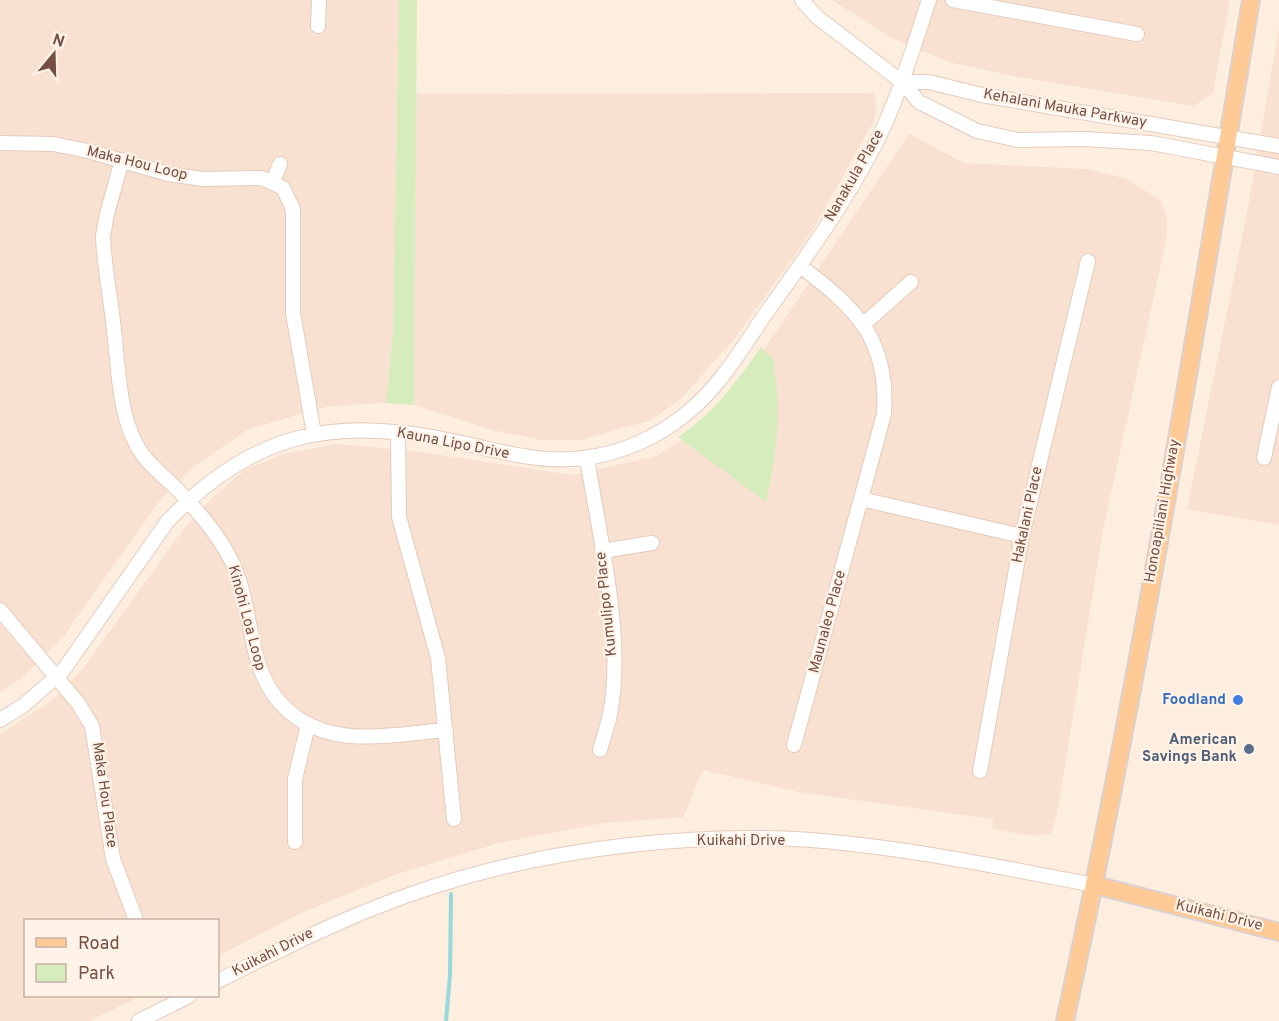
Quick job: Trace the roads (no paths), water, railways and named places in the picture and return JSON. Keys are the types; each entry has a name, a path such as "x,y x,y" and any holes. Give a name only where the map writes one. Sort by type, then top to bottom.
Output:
{"main road":[{"name":"Honoapiilani Highway","path":"1065,1021 1095,885 1186,388 1251,0"},
{"name":"Kuikahi Drive","path":"1095,885 1279,932"}],"street":[{"path":"318,26 319,0"},
{"name":"Kehalani Mauka Parkway","path":"802,0 817,17 902,82 919,102 977,131 997,137 1039,141 1118,139 1279,167"},
{"name":"Nanakula Place","path":"800,266 867,158 902,82 929,0"},
{"path":"953,0 1137,34"},
{"name":"Kehalani Mauka Parkway","path":"902,82 928,82 982,95 1279,146"},
{"name":"Maka Hou Loop","path":"0,142 52,144 185,177 262,178 273,182"},
{"name":"Kinohi Loa Loop","path":"122,160 103,236 125,413 142,454 199,513 232,562 241,588 255,660 264,682 288,711 308,725 331,734 355,737 446,730"},
{"path":"280,164 273,182 285,191 292,208 293,313 314,434"},
{"name":"Hakalani Place","path":"980,771 1022,536 1088,261"},
{"path":"800,266 846,301 865,323 911,282"},
{"name":"Kauna Lipo Drive","path":"0,720 24,705 56,678 78,652 167,522 213,479 239,462 267,448 314,434 360,430 454,441 536,459 587,458 639,443 670,426 688,412 720,378 800,266"},
{"name":"Maunaleo Place","path":"794,745 884,414 886,390 882,368 865,323"},
{"path":"1264,458 1279,387"},
{"path":"398,433 399,517 438,658 454,819"},
{"name":"Kumulipo Place","path":"587,458 611,614 614,678 610,716 600,750"},
{"path":"861,499 1022,536"},
{"path":"602,551 652,543"},
{"path":"0,610 56,678"},
{"name":"Maka Hou Place","path":"56,678 84,710 95,735 113,859 135,919"},
{"path":"294,842 295,779 308,725"},
{"name":"Kuikahi Drive","path":"219,980 316,931 418,891 523,862 632,845 741,838 851,843 1095,885"},
{"path":"139,1021 187,997"}],"waterway":[{"path":"446,1021 450,975 451,894"}],"place":[{"name":"Foodland","path":"1238,700"},
{"name":"American Savings Bank","path":"1249,749"}]}
